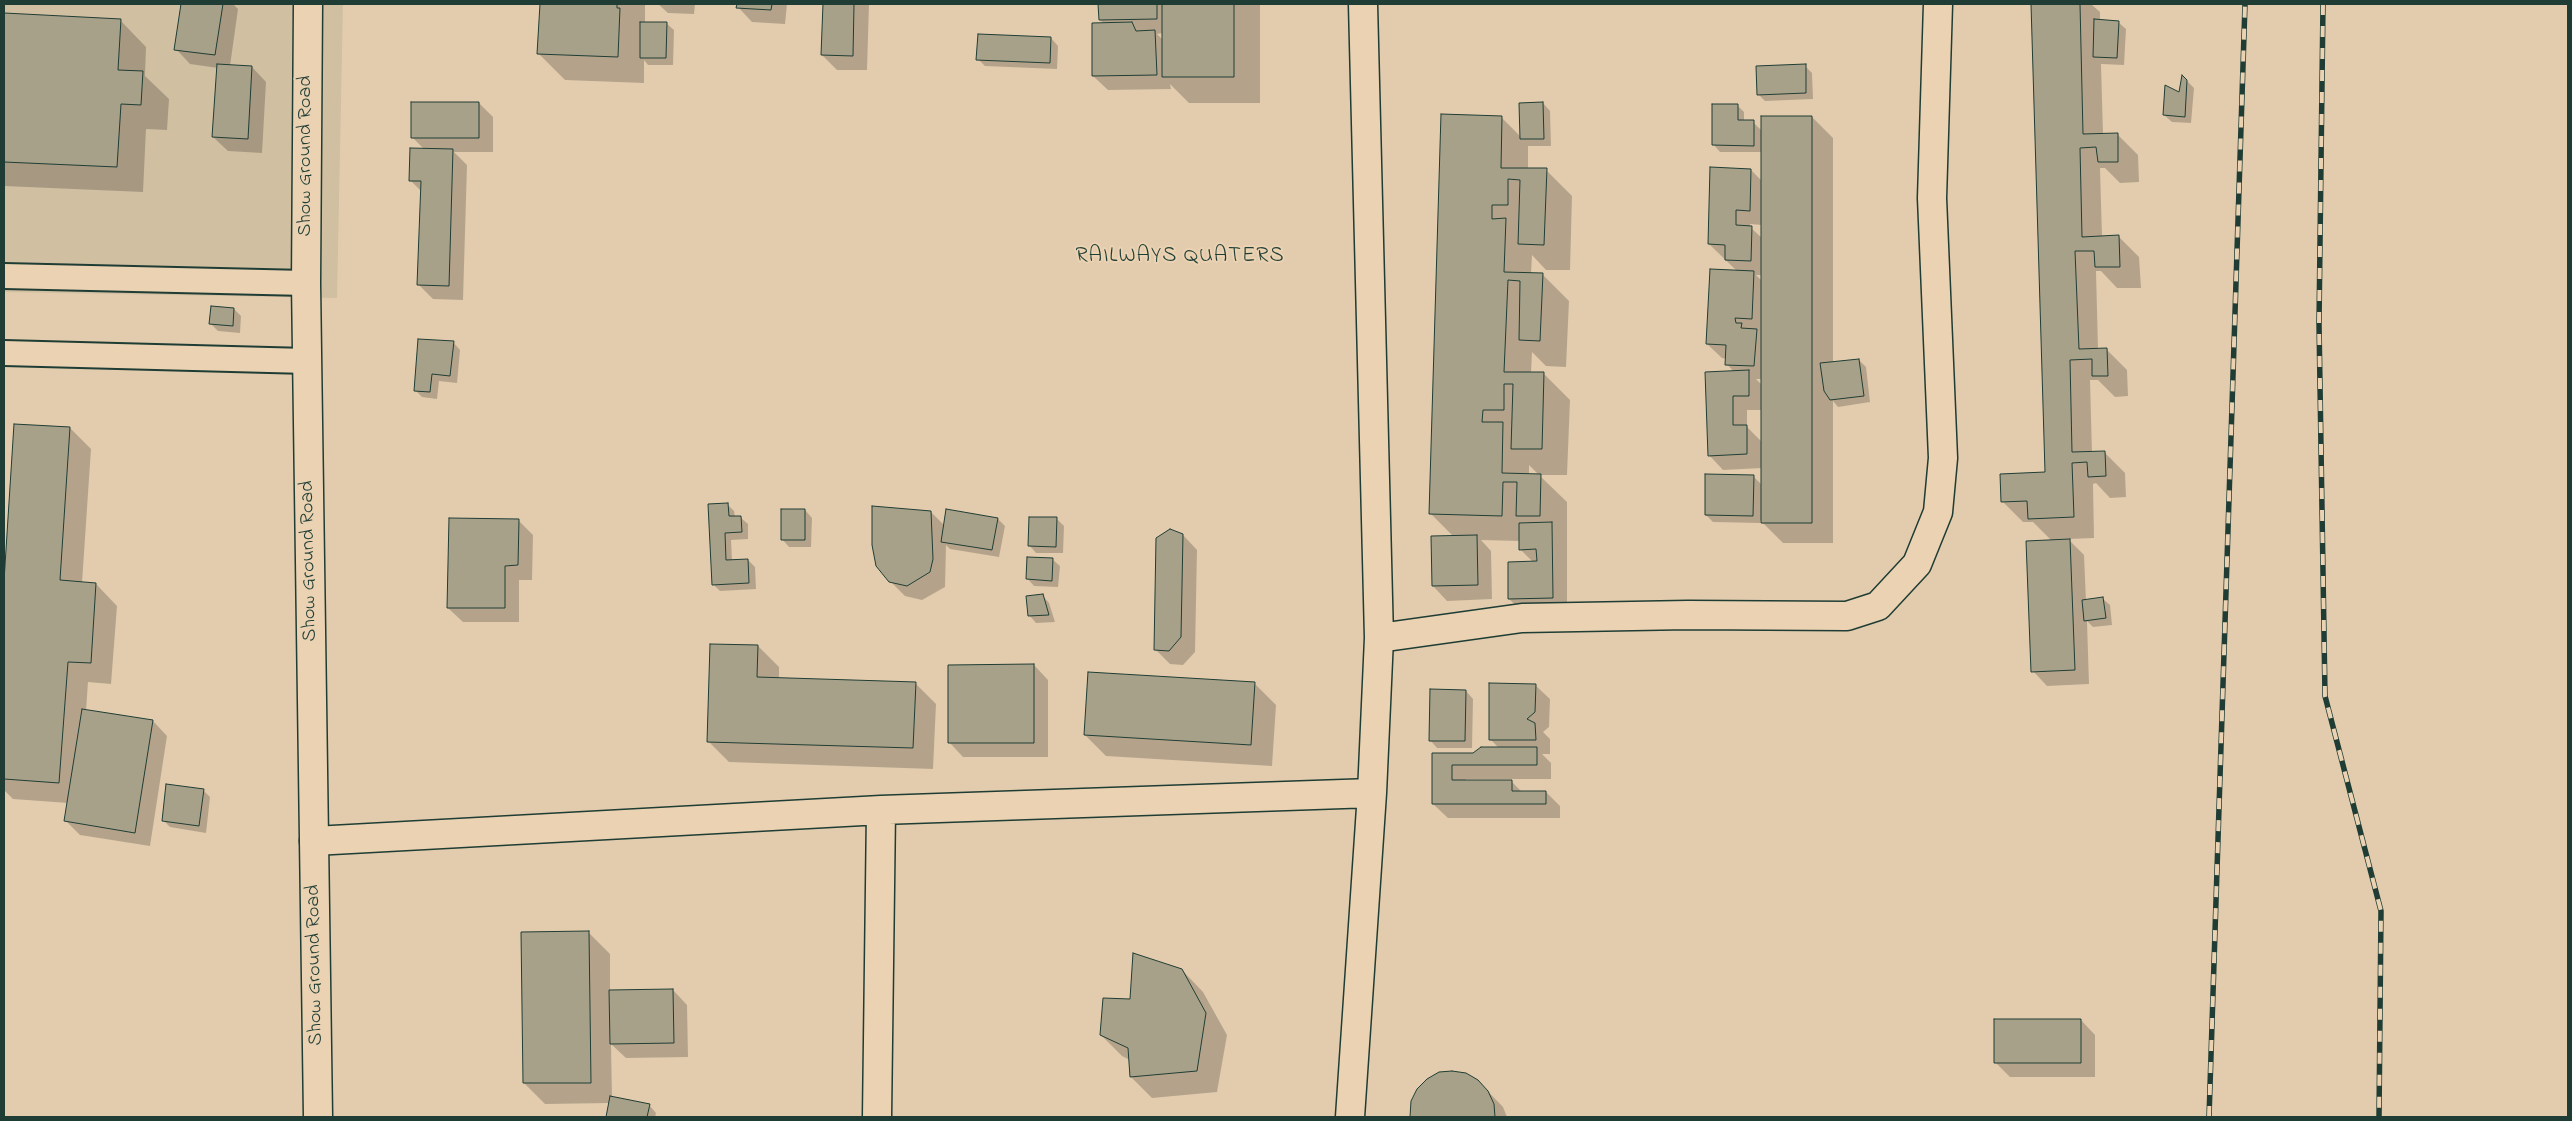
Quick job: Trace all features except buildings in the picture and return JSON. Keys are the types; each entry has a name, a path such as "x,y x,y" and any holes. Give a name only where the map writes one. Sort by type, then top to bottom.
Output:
{"street":[{"name":"Show Ground Road","path":"308,4 306,283 318,1117"},
{"path":"1350,1117 1372,793 1379,638 1363,4"},
{"path":"1379,638 1522,618 1688,615 1847,616 1878,606 1917,564 1938,512 1943,458 1932,198 1938,4"},
{"path":"314,841 881,810 1372,793"},
{"path":"877,1117 881,810"}],"lane":[{"path":"4,276 306,283"},
{"path":"4,353 307,360"}],"shaded area":[{"path":"4,4 343,4 337,298 4,292"}],"railway":[{"path":"2209,1117 2245,4"},
{"path":"2323,4 2319,323 2325,696 2381,911 2379,1117"}],"district":[{"name":"RAILWAYS QUATERS","path":"1180,257"}]}
